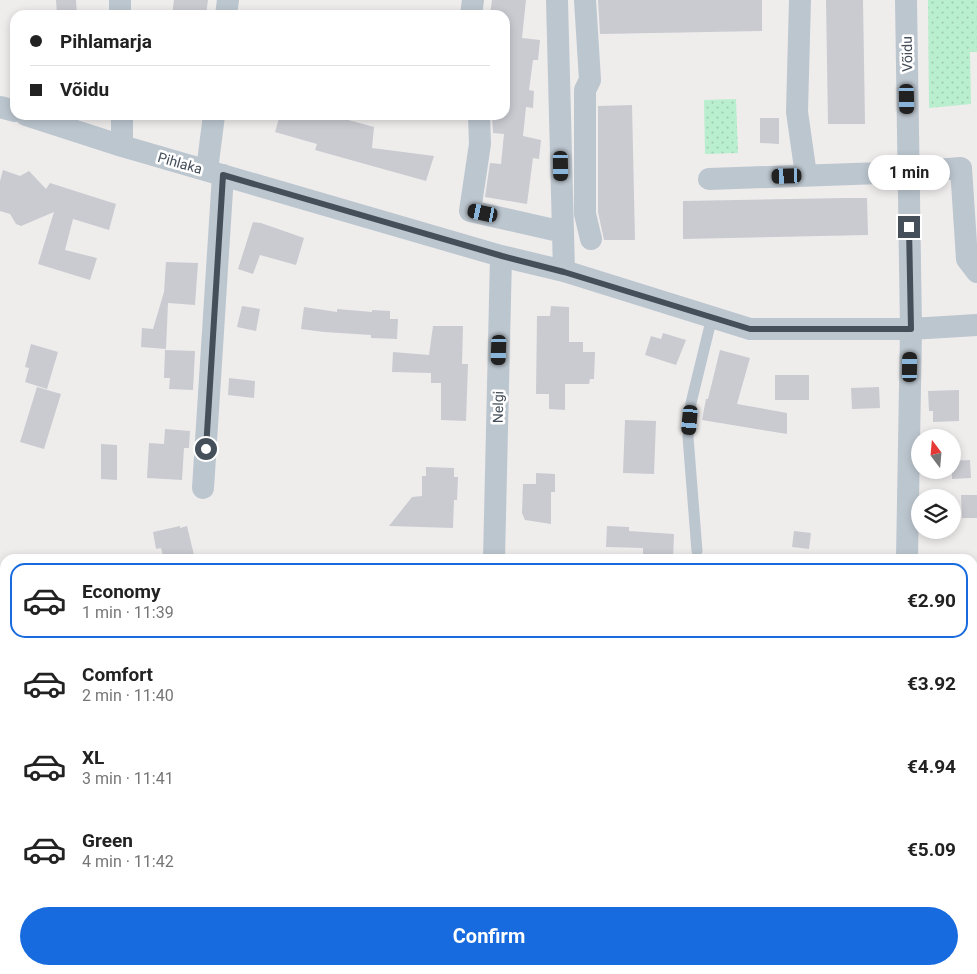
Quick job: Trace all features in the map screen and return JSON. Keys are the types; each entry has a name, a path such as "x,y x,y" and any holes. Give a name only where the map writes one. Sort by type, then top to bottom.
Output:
{"street":[{"path":"557,0 564,272"},
{"path":"585,0 590,80 585,90 585,214 591,239"},
{"path":"800,0 797,112 806,175"},
{"name":"Võidu","path":"906,0 911,329 908,554"},
{"name":"Pihlaka","path":"41,120 122,146 502,256 564,272 750,329 911,329 977,325"},
{"path":"122,120 122,146"},
{"path":"203,488 215,173 214,120"},
{"path":"479,120 480,144 470,211 563,232"},
{"path":"709,179 969,168 967,259 977,272"},
{"name":"Nelgi","path":"494,554 502,256"}],"lane":[{"path":"697,550 688,437 691,403 712,317"}],"green space":[{"path":"928,0 977,0 977,52 970,52 971,104 929,108"},
{"path":"736,99 738,153 705,154 704,100"}],"building":[{"path":"56,0 76,0 77,10 57,10"},
{"path":"174,0 208,0 207,10 173,10"},
{"path":"492,0 526,0 522,38 540,40 538,60 533,60 529,90 534,91 533,108 526,107 523,136 541,140 539,159 533,158 527,204 485,197 490,163 501,164 504,134 493,133 492,120 510,120 510,10 491,10"},
{"path":"598,0 762,0 762,31 600,34"},
{"path":"826,0 863,0 865,124 828,124"},
{"path":"632,105 635,240 604,240 598,212 598,106"},
{"path":"760,118 779,118 779,144 760,143"},
{"path":"279,120 348,120 374,127 372,148 434,156 426,181 315,150 317,144 275,132"},
{"path":"3,170 20,176 29,171 46,189 50,183 116,204 109,230 73,219 65,250 97,258 90,280 38,264 54,212 21,226 16,224 10,214 0,211 0,181"},
{"path":"867,198 868,235 683,239 683,201"},
{"path":"253,222 304,238 296,265 260,255 253,274 238,269"},
{"path":"166,262 198,263 195,305 168,303 166,349 141,347 142,328 153,329 164,292"},
{"path":"242,306 260,309 256,331 237,327"},
{"path":"551,306 569,307 569,342 583,342 583,352 595,352 594,379 590,379 589,384 565,384 565,410 549,409 549,394 536,394 537,316 550,316"},
{"path":"304,307 337,312 337,309 372,312 372,310 390,311 390,319 398,319 397,339 371,338 371,335 301,329"},
{"path":"433,326 463,326 462,364 468,364 466,421 441,420 441,383 431,383 431,373 392,372 393,352 429,355"},
{"path":"663,333 686,340 676,365 645,355 651,336 661,339"},
{"path":"31,344 58,352 47,389 25,382 29,368 25,367"},
{"path":"165,350 195,351 193,390 169,389 170,378 164,378"},
{"path":"720,350 750,358 737,404 787,413 787,434 702,420"},
{"path":"775,375 809,375 809,400 775,400"},
{"path":"229,378 255,381 254,398 228,395"},
{"path":"37,387 61,394 44,449 20,442"},
{"path":"879,387 880,408 852,409 851,388"},
{"path":"959,390 959,421 933,422 933,411 929,411 928,391"},
{"path":"625,420 656,421 654,474 623,473"},
{"path":"165,429 190,431 189,448 184,448 182,480 147,478 149,443 164,444"},
{"path":"101,444 117,445 117,480 101,479"},
{"path":"961,460 970,460 971,478 961,479"},
{"path":"426,467 454,468 454,477 458,477 457,500 454,500 453,528 389,526 412,497 422,496 422,476 426,476"},
{"path":"536,473 555,474 555,492 551,492 551,524 525,520 522,513 523,484 536,484"},
{"path":"961,495 977,495 977,518 962,518"},
{"path":"187,526 194,554 163,554 161,548 156,549 153,532"},
{"path":"607,526 629,527 629,531 674,534 673,554 643,554 643,548 606,547"},
{"path":"794,531 811,533 809,549 792,547"}],"route":[{"path":"206,449 223,175 502,256 564,272 750,329 911,329 909,227"}]}
